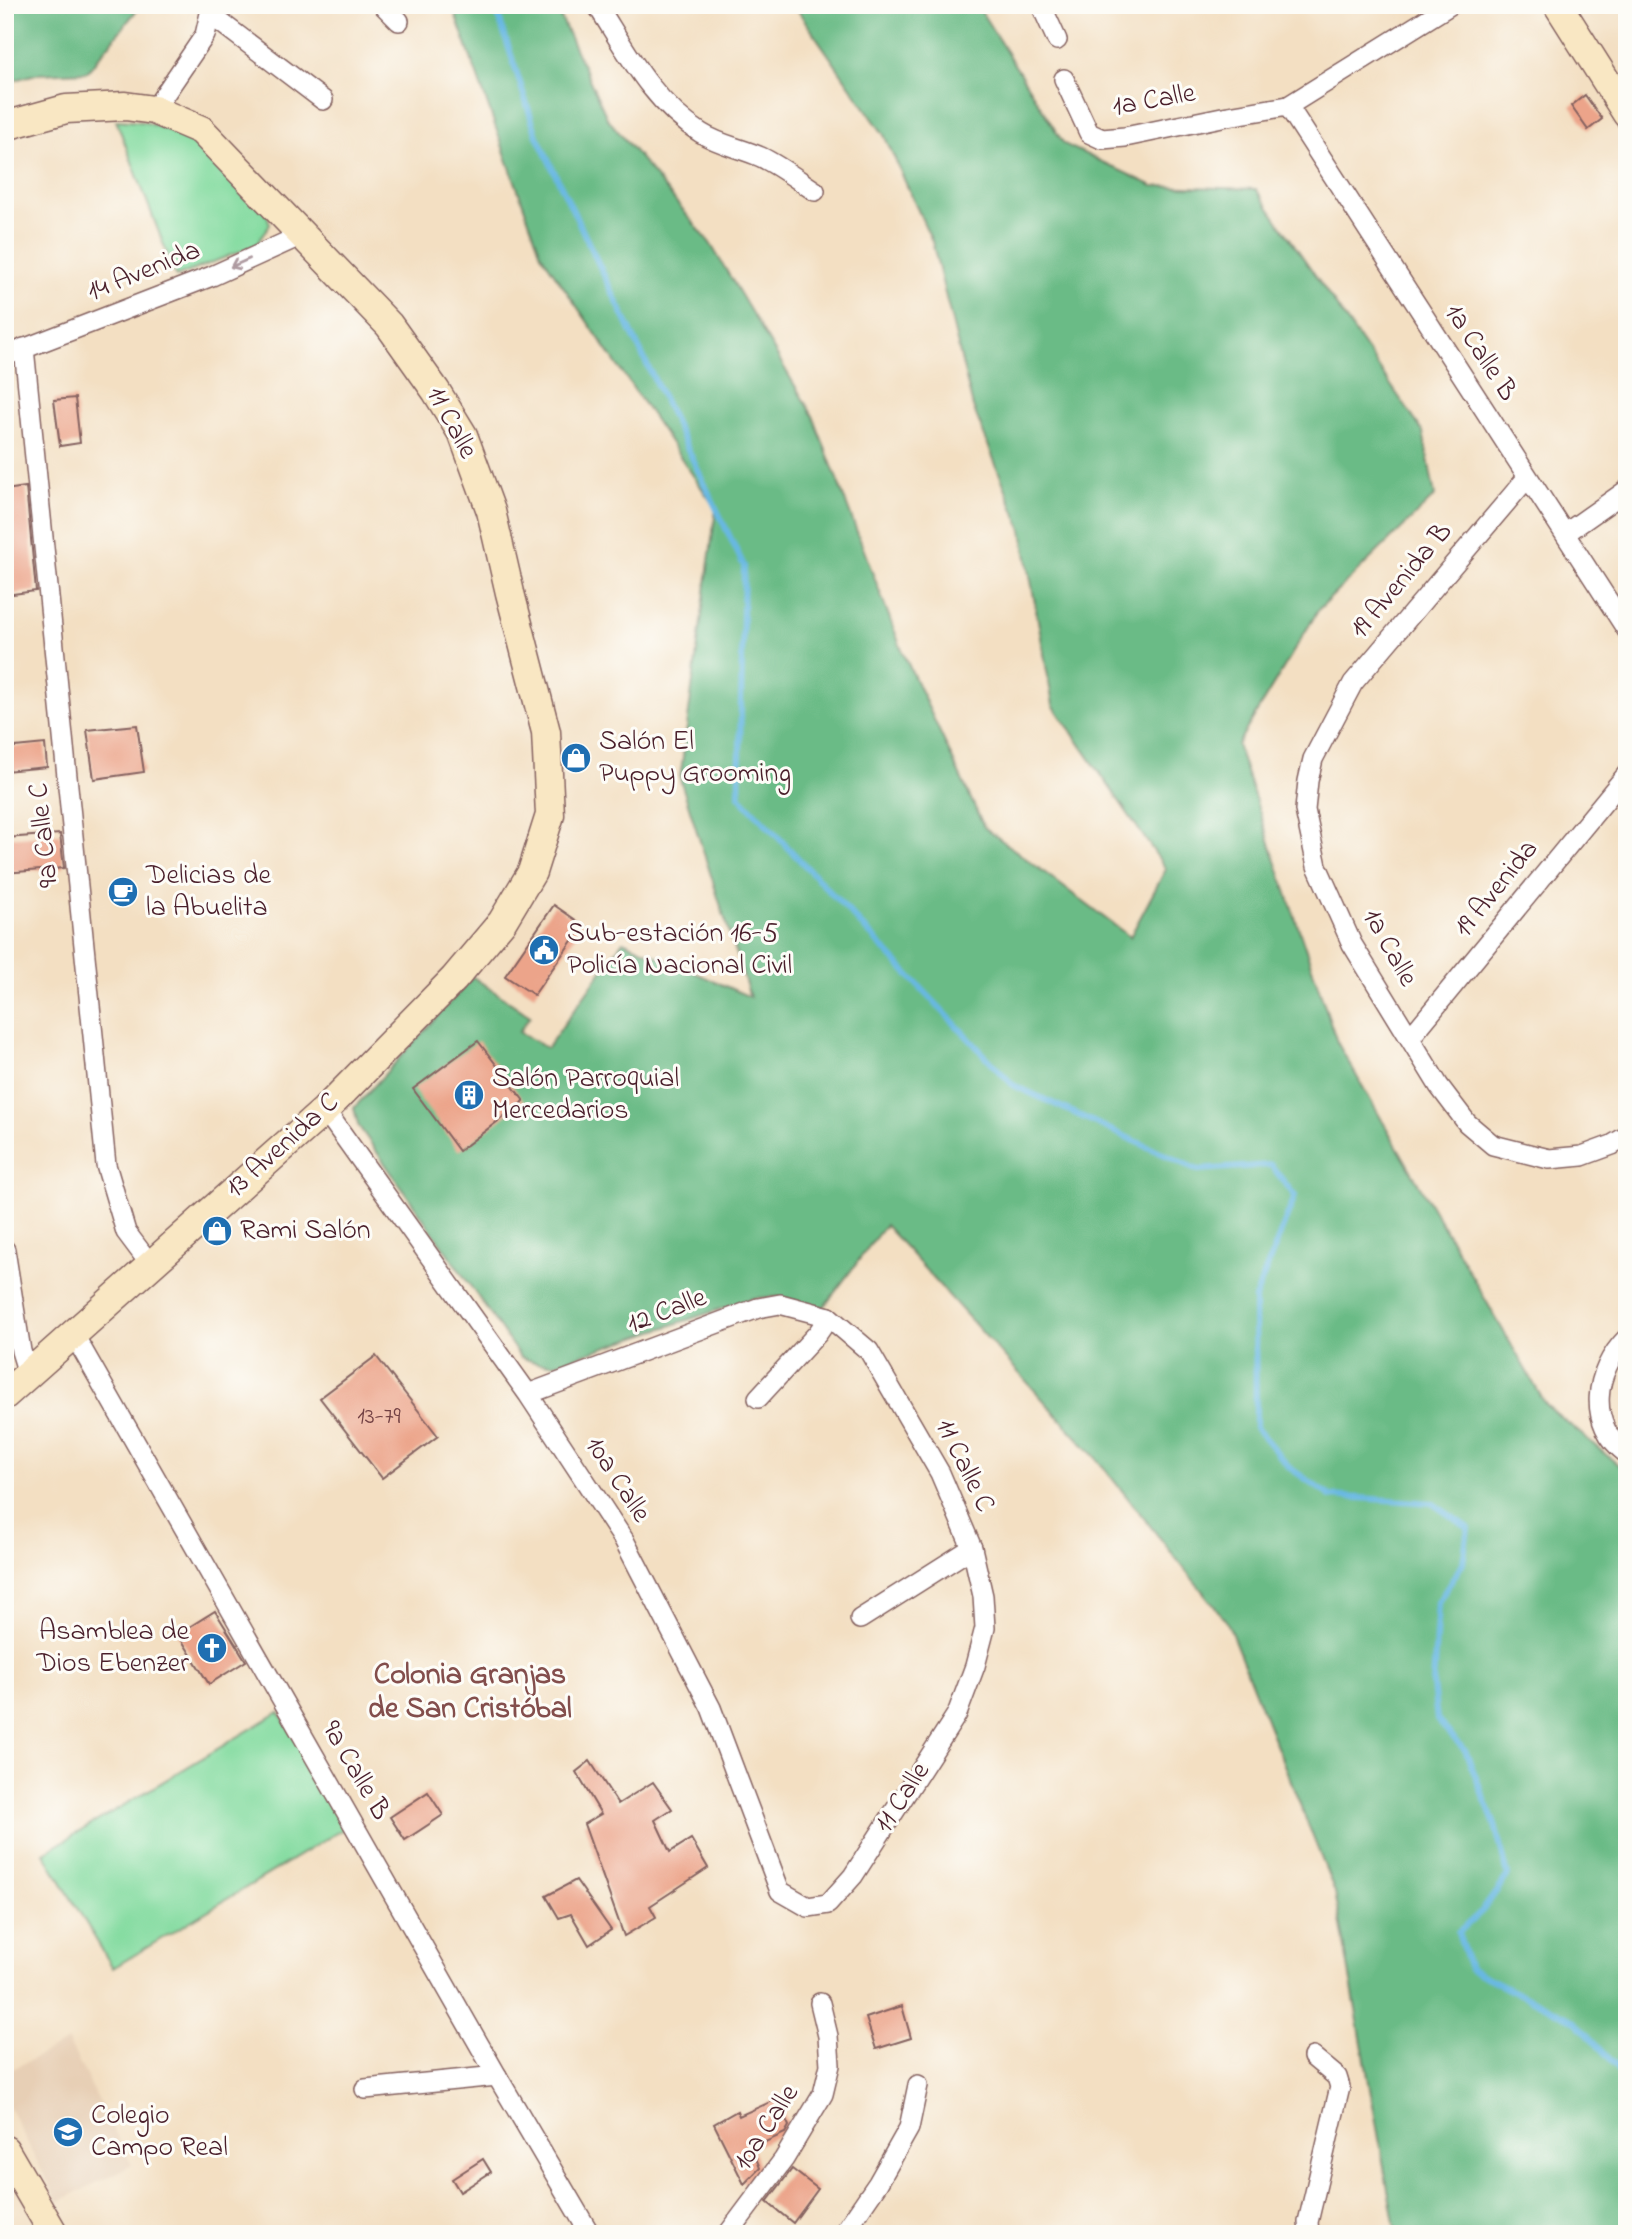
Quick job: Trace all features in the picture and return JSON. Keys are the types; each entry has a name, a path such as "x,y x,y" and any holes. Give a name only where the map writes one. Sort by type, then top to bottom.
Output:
{"street":[{"path":"383,5 399,21"},
{"path":"597,5 646,82 673,112 720,144 761,157 816,191"},
{"path":"1041,5 1057,40"},
{"path":"1288,106 1450,5"},
{"path":"1559,5 1627,114"},
{"path":"154,110 205,35 212,10 323,100"},
{"name":"1a Calle","path":"1064,79 1089,133 1102,139 1288,106"},
{"name":"11 Calle","path":"5,126 66,108 125,106 154,110 201,130 389,325 436,391 463,435 491,511 509,593 547,732 550,815 532,872"},
{"name":"1a Calle B","path":"1288,106 1627,630"},
{"name":"14 Avenida","path":"14,352 212,276 302,235"},
{"name":"9a Calle C","path":"14,352 106,1165 126,1232 150,1264"},
{"name":"19 Avenida B","path":"1329,727 1353,682 1527,478"},
{"path":"1566,533 1627,490"},
{"name":"1a Calle","path":"1329,727 1313,759 1305,810 1317,866 1352,944 1439,1086 1467,1124 1493,1145 1518,1153 1549,1159 1581,1156 1612,1145 1627,1136"},
{"name":"19 Avenida","path":"1410,1038 1627,774"},
{"name":"13 Avenida C","path":"5,1395 325,1110 454,979 502,922 532,872"},
{"name":"10a Calle","path":"325,1110 528,1394 624,1540 711,1708 780,1891 808,1908"},
{"path":"5,1250 21,1351 28,1374"},
{"name":"12 Calle","path":"528,1394 758,1308 780,1304 829,1317"},
{"path":"758,1398 818,1333 829,1317"},
{"name":"11 Calle C","path":"829,1317 869,1351 940,1473 972,1548 983,1596 985,1628 975,1666"},
{"name":"9a Calle B","path":"74,1335 590,2234"},
{"path":"1627,1338 1614,1351 1598,1391 1600,1410 1608,1431 1616,1446 1627,1454"},
{"path":"860,1619 972,1548"},
{"name":"11 Calle","path":"808,1908 828,1904 853,1876 957,1714 975,1666"},
{"name":"10a Calle","path":"728,2234 783,2159 823,2094 830,2065 828,2036 820,2003"},
{"path":"1309,2234 1308,2222 1340,2087 1337,2077 1312,2057"},
{"path":"365,2089 497,2076"},
{"path":"843,2234 878,2183 909,2128 918,2085"},
{"path":"5,2150 54,2234"}],"shaded area":[{"name":"Colegio Campo Real","path":"68,2041 132,2165 58,2202 5,2099 5,2073"}],"green space":[{"path":"5,5 141,5 87,72 36,74 5,83"},
{"path":"452,5 555,5 607,118 710,243 813,416 903,653 984,827 1130,937 1166,869 1053,705 1022,530 973,407 932,241 884,135 794,5 977,5 1064,144 1153,186 1256,189 1423,432 1435,496 1319,609 1237,745 1337,1042 1546,1405 1627,1472 1627,2234 1396,2234 1335,1892 1227,1622 1095,1457 885,1225 823,1308 777,1297 754,1298 554,1364 537,1363 520,1357 358,1125 354,1108 473,977 530,1016 519,1032 547,1048 623,941 750,997 680,779 716,509 541,254"},
{"path":"116,120 144,122 207,147 263,203 270,224 256,245 176,277"},
{"path":"279,1712 348,1826 113,1968 44,1853"}],"building":[{"path":"1585,95 1602,119 1588,130 1571,106"},
{"path":"75,398 80,443 60,446 54,400"},
{"path":"26,487 36,591 5,595 5,490"},
{"path":"137,725 144,772 94,779 87,730"},
{"path":"45,744 47,767 5,771 5,748"},
{"path":"60,834 64,868 5,873 5,838"},
{"name":"Sub-estación 16-5 Policía Nacional Civil","path":"554,905 583,925 534,995 505,976"},
{"name":"Salón Parroquial Mercedarios","path":"478,1041 524,1101 459,1151 413,1089"},
{"path":"376,1356 438,1436 382,1478 320,1398"},
{"name":"Asamblea de Dios Ebenzer","path":"215,1611 246,1661 209,1684 178,1634"},
{"path":"590,1761 618,1804 653,1782 672,1809 655,1820 670,1852 691,1839 708,1868 650,1906 656,1917 624,1936 584,1824 601,1814 576,1772"},
{"path":"428,1792 443,1815 405,1840 390,1817"},
{"path":"576,1880 611,1930 589,1945 571,1914 559,1918 546,1896"},
{"path":"902,2006 911,2038 876,2049 866,2018"},
{"path":"777,2099 789,2126 785,2133 752,2148 760,2168 744,2184 714,2124 737,2111 739,2116"},
{"path":"483,2159 491,2172 460,2192 452,2179"},
{"path":"792,2169 818,2189 793,2223 767,2202"}],"waterway":[{"path":"495,5 537,136 744,566 739,796 1013,1085 1198,1170 1271,1165 1295,1196 1255,1298 1256,1428 1290,1468 1330,1496 1432,1503 1468,1528 1463,1563 1438,1602 1433,1685 1437,1720 1465,1750 1495,1825 1508,1875 1483,1910 1458,1933 1470,1969 1575,2021 1617,2066 1627,2090"}],"place":[{"name":"Salón El Puppy Grooming","path":"576,758"},
{"name":"Delicias de la Abuelita","path":"123,892"},
{"name":"Sub-estación 16-5 Policía Nacional Civil","path":"544,950"},
{"name":"Salón Parroquial Mercedarios","path":"469,1095"},
{"name":"Rami Salón","path":"217,1231"},
{"name":"Asamblea de Dios Ebenzer","path":"212,1648"},
{"name":"Colegio Campo Real","path":"68,2132"}],"district":[{"name":"Colonia Granjas de San Cristóbal","path":"470,1693"}]}
